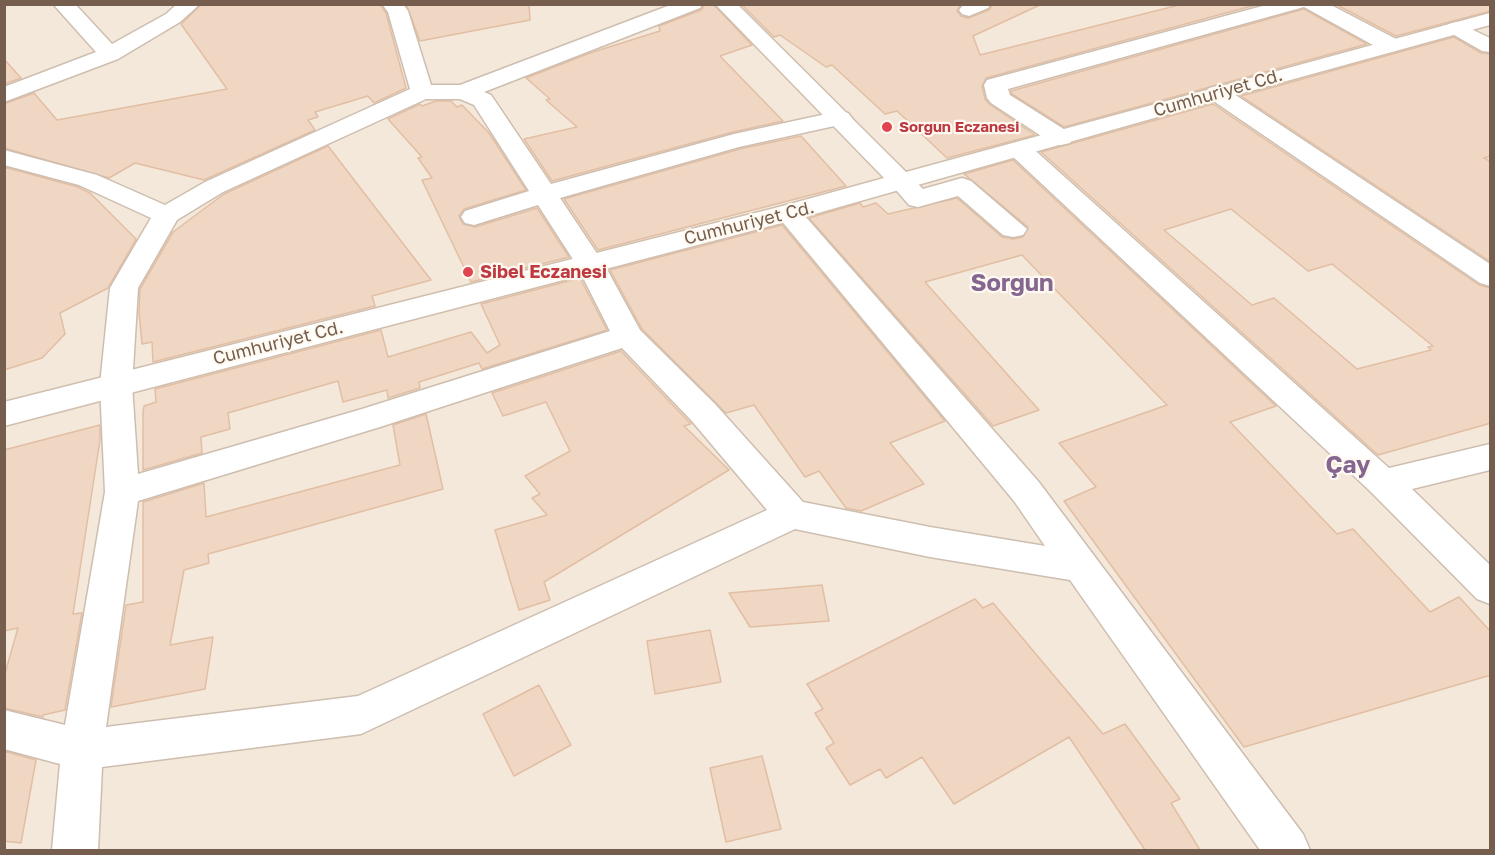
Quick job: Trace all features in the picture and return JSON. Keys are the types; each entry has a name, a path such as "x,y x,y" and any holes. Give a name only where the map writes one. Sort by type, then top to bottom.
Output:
{"street":[{"path":"63,4 110,54"},
{"path":"4,95 110,54 173,18 190,4"},
{"path":"392,4 398,11 422,92"},
{"path":"462,92 693,4"},
{"path":"726,4 918,199 962,186 1013,229"},
{"path":"1061,138 999,98 995,85 1295,4"},
{"path":"1312,4 1390,45"},
{"name":"Cumhuriyet Cd.","path":"4,414 903,183 1217,93 1491,19"},
{"path":"1456,28 1491,46"},
{"path":"75,850 82,750 122,492 116,385 124,288 166,215 214,187 422,92 462,92 483,100 590,264 628,336 704,412 792,514"},
{"path":"1217,93 1491,277"},
{"path":"474,217 545,194 734,141 840,118"},
{"path":"1020,150 1383,483 1491,588"},
{"path":"4,157 88,180 166,215"},
{"path":"788,213 1026,491 1287,850"},
{"path":"122,492 368,419 628,336"},
{"path":"1383,483 1491,457"},
{"path":"4,729 82,750 361,715 792,514 930,542 1083,567"}],"shaded area":[{"path":"5,5 1490,5 1490,850 5,850"}],"building":[{"path":"202,4 380,4 386,13 406,88 374,103 368,96 315,112 318,117 308,120 315,130 204,180 135,163 109,178 4,148 4,104 34,93 57,120 227,89 181,24"},
{"path":"406,4 529,4 530,20 420,41"},
{"path":"705,4 713,4 752,45 720,56 783,121 733,132 552,181 524,139 577,127 546,100 550,99 526,78 590,53 660,31 659,26 701,10"},
{"path":"741,4 961,4 957,11 961,16 968,18 989,10 993,4 1042,4 973,36 980,55 1183,4 1259,4 986,78 982,86 985,99 989,104 1035,135 947,158 897,111 885,114 832,65 826,67 780,35 774,37"},
{"path":"1335,4 1491,4 1491,11 1396,36"},
{"path":"1304,9 1367,44 1064,127 1012,94 1011,91"},
{"path":"1454,37 1481,53 1491,54 1491,156 1484,158 1491,162 1491,262 1241,96"},
{"path":"4,59 21,78 4,84"},
{"path":"436,101 451,101 457,107 462,105 489,133 526,190 464,209 459,216 463,224 475,227 537,208 569,257 471,282 422,180 432,178 418,158 422,157 388,119 420,104 422,106"},
{"path":"1213,104 1479,285 1491,288 1491,423 1378,455 1041,152","holes":["1231,209 1308,271 1332,264 1433,346 1428,347 1431,350 1357,369 1274,298 1252,305 1164,230"]},
{"path":"801,136 846,186 598,250 564,199 740,149"},
{"path":"328,146 431,280 372,296 375,306 153,362 152,342 142,344 139,312 140,289 173,232 224,194"},
{"path":"1013,160 1276,406 1230,422 1337,534 1353,529 1430,612 1459,597 1491,632 1491,675 1244,747 1064,501 1096,487 1059,443 1167,405 1022,255 925,282 1039,410 993,426 809,218 860,203 863,207 876,203 888,214 957,198 1002,237 1013,239 1023,237 1028,227 964,174"},
{"path":"4,167 78,187 90,193 136,239 108,288 60,313 65,334 42,358 4,370"},
{"path":"782,225 945,421 890,443 924,484 861,511 846,508 819,471 805,477 754,405 726,413 642,329 610,270"},
{"path":"580,278 607,330 482,369 479,363 419,382 420,388 388,398 387,390 343,402 338,381 228,413 230,429 201,437 202,453 143,470 144,406 156,402 155,389 381,330 388,357 471,332 487,353 500,345 481,304"},
{"path":"621,351 691,424 684,426 729,470 544,582 550,600 519,610 495,530 547,515 532,498 540,494 525,476 570,451 546,402 503,416 492,393"},
{"path":"426,414 443,489 208,554 209,563 184,570 170,645 213,637 205,689 111,707 126,605 143,602 143,502 204,483 206,517 400,465 393,425"},
{"path":"100,425 100,440 73,614 82,613 65,710 43,715 43,717 4,708 4,677 18,628 4,631 4,450"},
{"path":"822,585 829,621 750,627 729,593"},
{"path":"975,599 983,608 993,603 1103,734 1125,724 1180,799 1171,803 1200,850 1145,850 1069,737 954,804 922,757 886,778 880,769 850,785 826,748 834,743 815,713 823,709 807,684"},
{"path":"710,630 721,682 655,694 647,641"},
{"path":"539,685 571,745 514,776 483,714"},
{"path":"4,751 36,760 21,843 4,841"},
{"path":"762,756 781,829 726,842 710,768"}],"place":[{"name":"Sorgun Eczanesi","path":"887,127"},
{"name":"Sibel Eczanesi","path":"468,272"}],"district":[{"name":"Sorgun","path":"1012,283"},
{"name":"Çay","path":"1348,465"}]}
